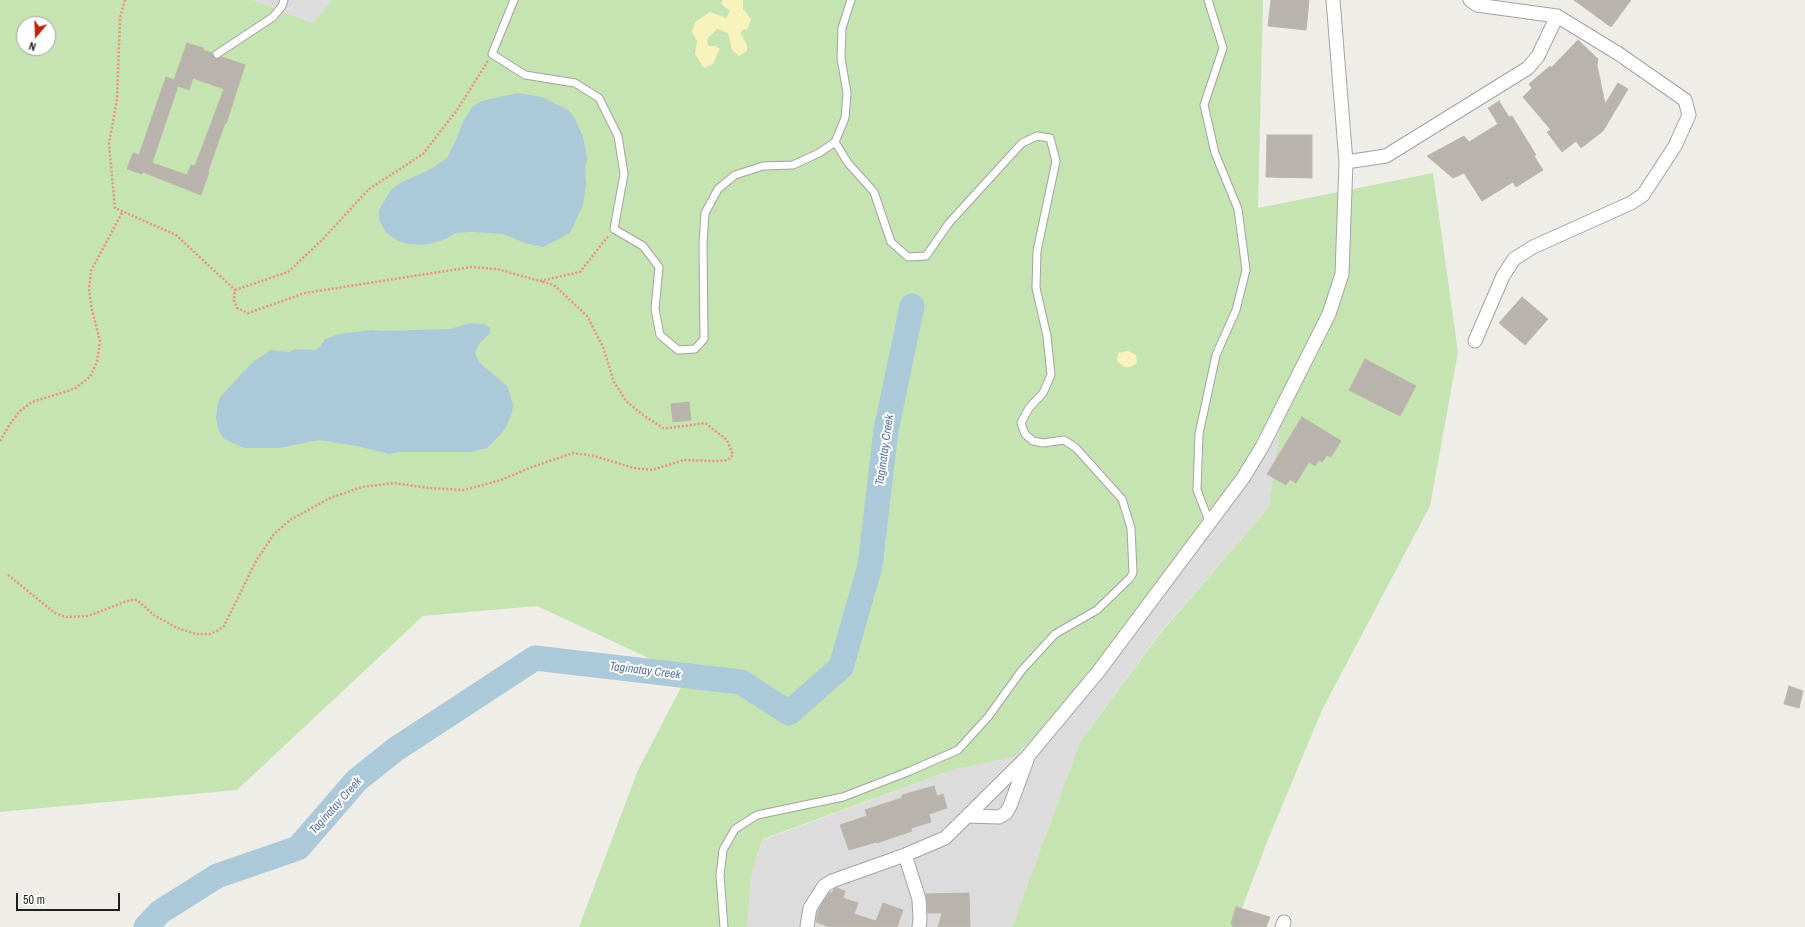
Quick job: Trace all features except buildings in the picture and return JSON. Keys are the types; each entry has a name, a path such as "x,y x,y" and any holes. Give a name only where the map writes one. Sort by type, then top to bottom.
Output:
{"street":[{"path":"807,927 810,908 817,894 824,886 832,881 905,855 945,838 1028,756 1098,672 1209,521 1243,478 1262,447 1330,314 1342,274 1346,162 1333,0"},
{"path":"1470,0 1477,5 1557,16 1619,54 1685,100 1689,115 1675,146 1643,195 1631,203 1533,247 1514,259 1503,276 1475,341"},
{"path":"1346,162 1386,156 1528,68 1538,56 1557,16"},
{"path":"968,816 998,817 1006,813 1010,806 1028,756"},
{"path":"905,855 918,899 920,920 919,927"}],"lane":[{"path":"217,54 273,17 282,6 284,0"},
{"path":"514,0 492,54 525,75 575,83 599,98 618,136 624,174 614,229 643,246 659,267 655,309 660,335 678,350 695,350 704,339 703,244 705,213 718,189 735,175 763,166 793,165 819,153 835,142 845,118 846,93 841,58 842,28 851,0"},
{"path":"1208,0 1222,48 1204,105 1216,153 1238,209 1246,270 1236,310 1216,355 1199,434 1196,490 1209,521"},
{"path":"724,927 720,876 721,863 723,850 735,829 757,816 843,797 910,772 958,750 988,717 1022,670 1055,634 1097,610 1130,578 1133,573 1131,528 1122,499 1076,448 1064,440 1044,443 1033,441 1025,434 1021,423 1029,408 1043,393 1051,375 1046,336 1036,288 1037,251 1056,161 1050,138 1037,136 1022,144 949,224 926,256 908,257 891,242 874,192 848,163 835,142"}],"path":[{"path":"125,0 120,18 117,99 110,144 115,208 176,235 235,290"},
{"path":"235,290 288,272 324,239 368,189 422,154 457,110 492,54"},
{"path":"0,441 20,411 32,402 74,389 90,377 96,362 100,341 92,310 89,288 92,271 123,211"},
{"path":"540,281 580,272 614,229"},
{"path":"8,575 56,613 66,617 88,616 130,600 137,600 154,616 177,628 196,634 210,634 224,626 256,561 274,534 290,520 330,498 362,487 394,482 429,488 464,490 501,480 532,466 573,453 594,456 634,468 652,470 660,469 684,460 717,462 728,460 733,455 727,440 705,423 663,428 643,416 626,401 614,382 602,348 587,316 554,285 497,269 471,267 305,293 248,313 237,308 234,300 235,290"}],"shaded area":[{"path":"252,0 332,0 313,23"},
{"path":"1285,401 1269,507 1158,635 1080,742 1012,927 747,927 751,875 763,840 952,770 1014,757 1049,722"}],"green space":[{"path":"0,0 252,0 313,23 332,0 1263,0 1258,208 1433,173 1458,352 1430,506 1322,710 1267,842 1235,927 1012,927 1080,742 1158,636 1269,507 1284,402 1195,538 1093,670 1049,722 1014,757 952,770 763,839 751,875 747,927 579,927 638,770 687,676 537,606 423,616 237,790 0,812"}],"sand":[{"path":"723,0 743,0 743,9 751,19 748,29 742,30 741,34 747,45 747,51 739,56 732,50 728,33 717,29 707,39 708,46 716,46 720,49 713,64 704,68 695,54 697,41 692,32 695,22 710,12 726,18 730,11 721,4"},
{"path":"1128,351 1136,355 1137,363 1131,367 1124,367 1117,361 1118,353"}],"water":[{"path":"517,93 542,97 568,110 574,117 583,137 587,157 585,170 586,184 583,205 570,233 543,247 525,243 503,234 471,232 455,233 446,239 421,245 408,244 398,241 386,233 379,219 379,210 391,190 400,183 429,170 447,158 463,122 473,106 482,101"},
{"path":"470,323 484,324 490,328 490,333 478,345 475,354 479,362 508,387 513,405 507,425 502,433 487,448 471,452 398,452 389,454 357,446 319,440 279,448 244,448 224,439 219,432 216,418 218,402 221,396 254,361 271,350 289,352 295,349 314,350 320,347 325,339 339,334 372,330 450,329"}],"waterway":[{"name":"Taginatay Creek","path":"146,927 160,912 217,876 298,848 357,780 396,749 535,658 741,682 789,713 841,667 870,566 886,430 912,306"}]}
